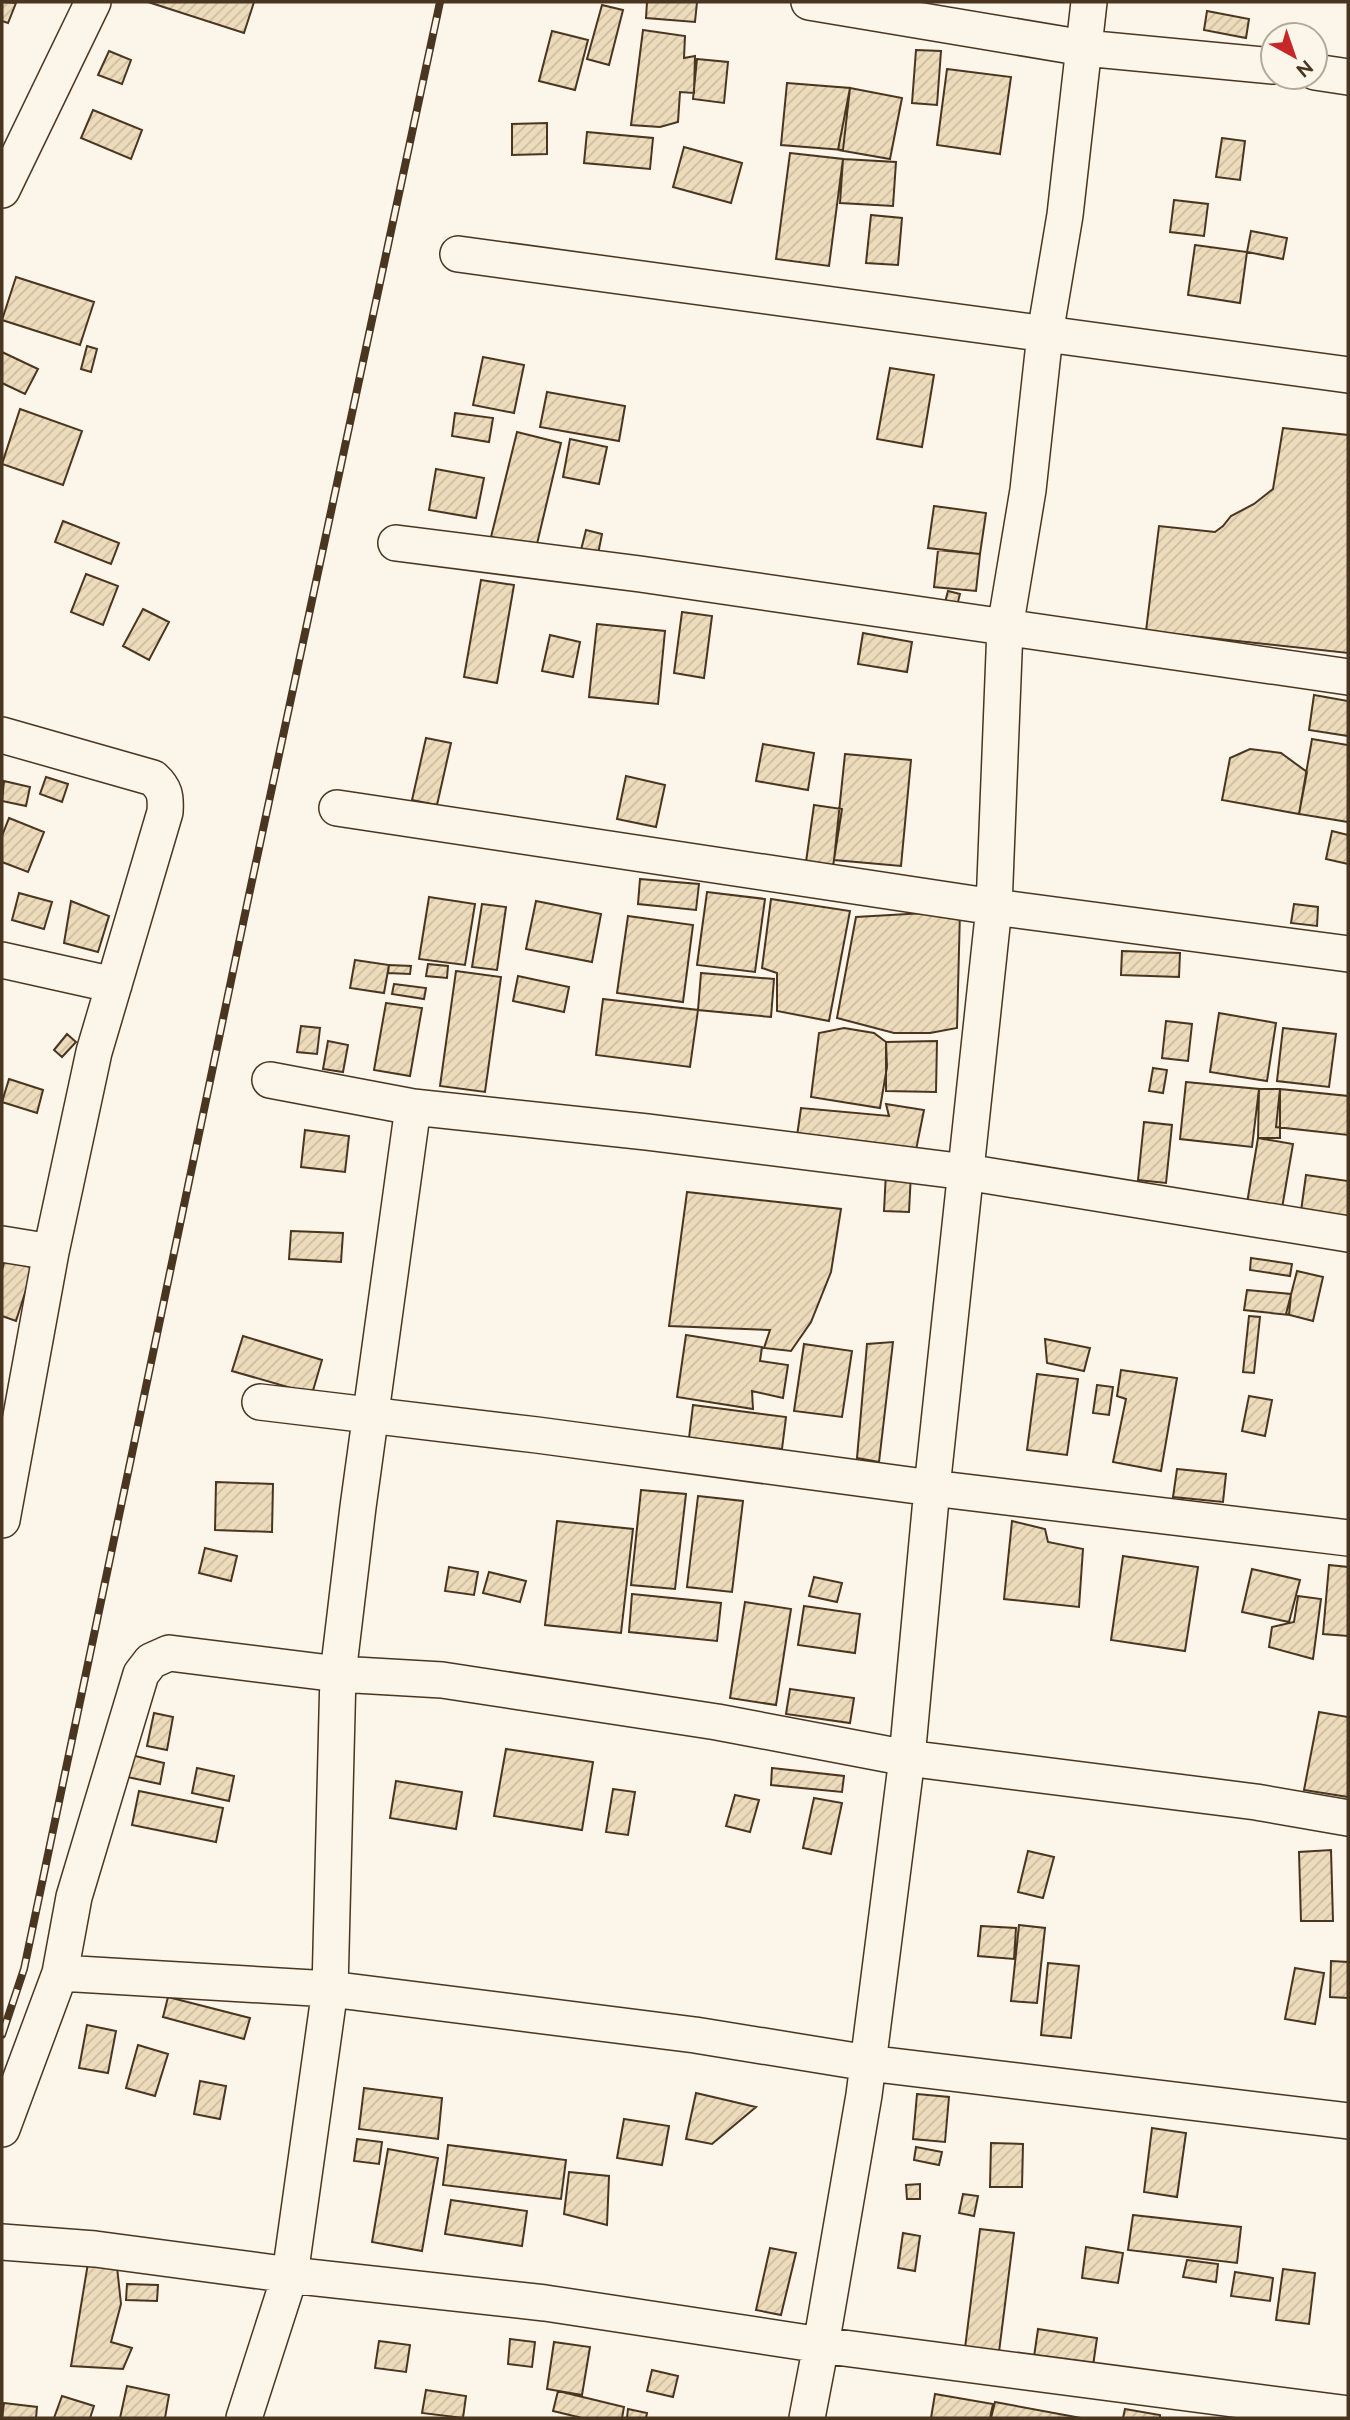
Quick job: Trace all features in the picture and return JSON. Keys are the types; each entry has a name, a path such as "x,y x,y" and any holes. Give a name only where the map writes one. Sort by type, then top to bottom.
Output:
{"street":[{"path":"2,190 13,137 93,2"},
{"path":"809,2 1084,48 1259,65"},
{"path":"807,2418 868,2063 907,1759 932,1488 994,907 1005,628 1028,490 1045,334 1065,215 1089,2"},
{"path":"1329,74 1348,76"},
{"path":"458,254 1170,353 1348,375"},
{"path":"396,543 640,574 1348,677"},
{"path":"2,736 153,778 163,787 166,798 94,1052 51,1252 2,1511"},
{"path":"337,808 994,907 1348,954"},
{"path":"2,960 114,985"},
{"path":"270,1080 413,1107 647,1132 966,1172 1348,1234"},
{"path":"244,2418 290,2275 330,1989 338,1674 413,1107"},
{"path":"2,1244 51,1252"},
{"path":"260,1402 1348,1538"},
{"path":"2,2129 60,1973 74,1897 141,1674 151,1661 169,1653 338,1674 442,1681 717,1722 907,1759 1256,1802 1348,1818"},
{"path":"60,1973 330,1989 695,2035 868,2063 1348,2121"},
{"path":"2,2242 95,2249 290,2275 545,2303 821,2345 1348,2414"}],"building":[{"path":"2,2 16,3 8,23 2,21"},
{"path":"148,2 254,2 244,33"},
{"path":"647,2 697,2 695,22 646,18"},
{"path":"602,5 623,10 609,65 587,59"},
{"path":"1207,11 1249,19 1246,38 1204,30"},
{"path":"643,30 685,36 684,58 695,56 694,93 680,92 678,122 660,127 631,125"},
{"path":"552,31 588,40 575,90 539,81"},
{"path":"916,50 941,51 937,105 912,103"},
{"path":"109,51 131,60 122,84 98,75"},
{"path":"697,59 728,62 724,103 693,99"},
{"path":"947,69 1011,77 1000,154 937,145"},
{"path":"787,83 850,88 843,150 781,145"},
{"path":"850,88 902,98 890,159 838,150"},
{"path":"93,110 142,130 131,159 81,138"},
{"path":"547,123 547,154 512,155 512,124"},
{"path":"587,132 653,138 650,169 584,163"},
{"path":"1222,138 1245,141 1240,180 1216,177"},
{"path":"684,147 742,163 731,203 673,187"},
{"path":"790,153 843,159 829,266 776,259"},
{"path":"843,159 896,162 893,206 840,203"},
{"path":"1174,200 1208,204 1204,236 1170,232"},
{"path":"871,215 902,218 898,265 866,263"},
{"path":"1251,231 1287,238 1283,259 1247,252"},
{"path":"1195,245 1247,252 1240,303 1188,295"},
{"path":"16,277 94,302 80,345 2,320"},
{"path":"87,346 97,349 91,372 81,369"},
{"path":"2,352 38,369 25,394 2,383"},
{"path":"483,357 524,365 514,413 473,405"},
{"path":"890,368 934,375 922,447 877,439"},
{"path":"547,392 625,406 619,441 540,427"},
{"path":"20,409 82,431 63,485 2,464"},
{"path":"455,413 493,418 489,442 452,436"},
{"path":"1283,428 1348,435 1348,653 1146,631 1159,526 1215,532 1231,516 1254,504 1273,489"},
{"path":"517,432 561,443 536,548 491,537"},
{"path":"570,439 607,447 599,484 563,477"},
{"path":"436,469 484,478 476,518 429,510"},
{"path":"934,506 986,513 980,554 928,548"},
{"path":"63,521 119,543 111,564 55,542"},
{"path":"586,530 602,534 598,554 581,550"},
{"path":"938,550 980,554 976,591 934,587"},
{"path":"86,574 118,586 103,625 71,612"},
{"path":"481,580 514,585 497,683 464,677"},
{"path":"948,591 960,594 955,613 943,610"},
{"path":"143,609 169,622 149,660 123,646"},
{"path":"682,612 712,616 704,678 674,673"},
{"path":"597,624 665,631 658,704 589,697"},
{"path":"863,633 912,642 907,672 858,664"},
{"path":"550,635 580,642 573,677 542,671"},
{"path":"1314,695 1348,701 1348,736 1309,730"},
{"path":"426,738 451,743 437,805 412,800"},
{"path":"1312,739 1348,745 1348,822 1299,814"},
{"path":"763,744 814,753 808,790 756,781"},
{"path":"1250,749 1281,753 1307,772 1299,814 1222,800 1230,758"},
{"path":"845,754 911,760 901,866 834,860"},
{"path":"626,776 665,785 656,827 617,819"},
{"path":"46,777 68,784 62,802 40,794"},
{"path":"4,781 30,787 26,806 2,801"},
{"path":"814,805 842,809 833,866 806,862"},
{"path":"9,818 44,832 28,872 2,862 2,836"},
{"path":"1332,831 1348,835 1348,864 1326,859"},
{"path":"640,879 699,884 696,910 638,904"},
{"path":"707,892 765,899 755,972 697,965"},
{"path":"19,893 52,902 44,929 12,920"},
{"path":"429,897 475,904 465,965 419,959"},
{"path":"771,899 850,911 829,1021 777,1011 777,973 762,968"},
{"path":"71,901 109,916 98,952 64,943"},
{"path":"536,901 601,914 592,962 526,949"},
{"path":"482,904 506,907 497,970 472,967"},
{"path":"1294,904 1318,907 1317,926 1291,923"},
{"path":"960,911 957,1028 930,1033 894,1033 837,1018 856,917"},
{"path":"628,916 693,925 683,1002 617,993"},
{"path":"1122,951 1180,953 1179,977 1121,975"},
{"path":"355,960 389,965 384,993 350,988"},
{"path":"428,964 448,966 447,978 426,976"},
{"path":"389,965 411,966 410,974 388,973"},
{"path":"456,971 501,977 485,1092 440,1086"},
{"path":"701,973 774,979 771,1017 698,1010"},
{"path":"518,976 569,987 564,1012 513,1001"},
{"path":"394,984 426,988 424,999 392,994"},
{"path":"603,999 698,1010 690,1067 596,1055"},
{"path":"386,1003 422,1008 410,1076 374,1070"},
{"path":"1219,1013 1276,1023 1267,1081 1210,1072"},
{"path":"1166,1021 1192,1024 1188,1061 1162,1058"},
{"path":"301,1026 320,1028 317,1054 297,1052"},
{"path":"844,1028 874,1033 886,1042 887,1067 880,1108 811,1097 819,1033"},
{"path":"1283,1028 1336,1034 1329,1087 1277,1081"},
{"path":"67,1034 76,1042 62,1057 54,1050"},
{"path":"328,1041 348,1045 343,1072 323,1069"},
{"path":"937,1041 936,1092 886,1091 886,1042"},
{"path":"1153,1068 1167,1070 1163,1093 1149,1091"},
{"path":"9,1079 43,1090 37,1113 2,1102"},
{"path":"1186,1082 1259,1089 1252,1147 1180,1139"},
{"path":"1259,1089 1280,1089 1280,1138 1258,1138"},
{"path":"1280,1089 1348,1096 1348,1135 1276,1127"},
{"path":"886,1104 924,1110 916,1150 797,1136 801,1108 889,1116"},
{"path":"1144,1122 1172,1125 1166,1183 1138,1180"},
{"path":"305,1130 349,1136 345,1172 301,1167"},
{"path":"1258,1138 1293,1144 1281,1214 1246,1209"},
{"path":"886,1172 911,1173 909,1212 884,1211"},
{"path":"1306,1175 1348,1181 1348,1217 1301,1211"},
{"path":"687,1192 841,1209 831,1272 811,1322 791,1351 764,1348 770,1330 669,1326"},
{"path":"291,1231 343,1233 341,1262 289,1259"},
{"path":"1251,1258 1292,1264 1290,1276 1250,1270"},
{"path":"5,1259 33,1268 16,1321 2,1316 2,1270"},
{"path":"1297,1271 1323,1277 1313,1321 1286,1314"},
{"path":"1247,1290 1291,1294 1289,1315 1244,1310"},
{"path":"1249,1316 1260,1317 1254,1373 1243,1372"},
{"path":"686,1335 762,1347 760,1361 788,1365 783,1398 752,1391 753,1409 677,1397"},
{"path":"243,1336 322,1360 312,1394 232,1371"},
{"path":"1045,1339 1090,1348 1084,1371 1047,1363"},
{"path":"893,1342 879,1462 857,1458 867,1344"},
{"path":"804,1344 852,1351 842,1417 794,1411"},
{"path":"1121,1370 1177,1378 1161,1471 1113,1462 1126,1399 1117,1396"},
{"path":"1037,1374 1078,1379 1067,1455 1027,1450"},
{"path":"1097,1385 1113,1387 1109,1415 1093,1413"},
{"path":"1249,1396 1272,1400 1265,1436 1242,1431"},
{"path":"693,1405 786,1417 782,1449 689,1438"},
{"path":"1177,1469 1226,1474 1223,1502 1173,1497"},
{"path":"216,1482 273,1484 272,1532 215,1530"},
{"path":"641,1490 686,1494 675,1589 631,1585"},
{"path":"698,1496 743,1501 732,1592 687,1587"},
{"path":"557,1521 633,1529 621,1633 545,1625"},
{"path":"1012,1521 1045,1529 1048,1542 1083,1549 1079,1607 1004,1599"},
{"path":"205,1548 237,1556 231,1581 199,1573"},
{"path":"1123,1556 1198,1567 1185,1651 1111,1640"},
{"path":"1329,1565 1348,1567 1348,1636 1323,1634"},
{"path":"449,1567 478,1572 474,1595 445,1591"},
{"path":"1252,1569 1300,1580 1289,1622 1242,1612"},
{"path":"489,1572 526,1581 520,1602 483,1593"},
{"path":"814,1577 842,1583 837,1602 809,1596"},
{"path":"632,1594 721,1603 717,1641 629,1632"},
{"path":"1298,1596 1321,1599 1313,1659 1269,1647 1272,1627 1294,1622"},
{"path":"745,1602 791,1609 776,1705 730,1698"},
{"path":"804,1606 860,1614 855,1653 798,1645"},
{"path":"790,1689 854,1698 850,1723 786,1714"},
{"path":"1319,1712 1348,1717 1348,1797 1304,1790"},
{"path":"154,1713 173,1717 167,1750 147,1746"},
{"path":"506,1749 593,1762 582,1830 494,1816"},
{"path":"123,1753 164,1763 160,1784 118,1775"},
{"path":"197,1768 234,1776 229,1801 192,1793"},
{"path":"772,1768 844,1776 842,1792 771,1785"},
{"path":"396,1781 462,1792 456,1829 390,1818"},
{"path":"613,1789 635,1792 628,1835 606,1832"},
{"path":"139,1791 223,1808 216,1842 132,1825"},
{"path":"735,1795 759,1800 750,1832 726,1826"},
{"path":"814,1798 842,1803 831,1854 803,1848"},
{"path":"1331,1850 1333,1921 1301,1921 1299,1852"},
{"path":"1028,1851 1054,1857 1043,1898 1018,1892"},
{"path":"1019,1925 1045,1928 1037,2003 1011,2001"},
{"path":"981,1926 1016,1928 1014,1959 978,1956"},
{"path":"1331,1961 1348,1962 1348,1998 1330,1997"},
{"path":"1048,1963 1079,1966 1071,2038 1041,2035"},
{"path":"1295,1968 1324,1973 1315,2024 1285,2019"},
{"path":"168,1997 250,2018 244,2039 163,2017"},
{"path":"87,2025 116,2031 108,2073 79,2068"},
{"path":"138,2045 168,2054 155,2096 126,2088"},
{"path":"200,2081 226,2086 220,2119 194,2114"},
{"path":"364,2088 442,2098 438,2139 359,2129"},
{"path":"696,2093 756,2107 712,2144 686,2139"},
{"path":"917,2094 949,2097 945,2142 913,2139"},
{"path":"624,2119 669,2126 662,2165 617,2158"},
{"path":"1152,2128 1186,2133 1177,2197 1144,2192"},
{"path":"357,2139 382,2142 379,2164 354,2161"},
{"path":"991,2143 1023,2144 1022,2187 990,2187"},
{"path":"448,2145 566,2160 561,2199 443,2185"},
{"path":"916,2147 942,2152 939,2165 914,2160"},
{"path":"388,2149 438,2158 422,2251 372,2242"},
{"path":"569,2172 609,2176 607,2225 564,2214"},
{"path":"920,2184 920,2199 907,2199 906,2185"},
{"path":"963,2194 978,2196 974,2216 959,2213"},
{"path":"451,2200 527,2211 522,2246 445,2234"},
{"path":"1133,2215 1241,2227 1237,2263 1128,2250"},
{"path":"980,2229 1014,2233 999,2352 965,2348"},
{"path":"903,2233 920,2236 915,2271 898,2268"},
{"path":"1086,2247 1123,2253 1118,2283 1082,2278"},
{"path":"770,2248 796,2253 781,2315 756,2310"},
{"path":"1187,2260 1218,2264 1216,2282 1183,2277"},
{"path":"88,2263 117,2267 121,2304 111,2342 132,2348 123,2369 71,2366"},
{"path":"1283,2269 1315,2273 1309,2324 1276,2320"},
{"path":"1235,2272 1273,2278 1270,2301 1231,2296"},
{"path":"127,2284 158,2285 157,2301 126,2300"},
{"path":"1038,2329 1097,2338 1093,2366 1034,2357"},
{"path":"510,2339 535,2342 532,2367 508,2364"},
{"path":"379,2341 410,2345 406,2372 375,2368"},
{"path":"554,2342 590,2347 582,2395 547,2389"},
{"path":"652,2370 678,2376 673,2397 647,2391"},
{"path":"127,2386 169,2395 165,2418 120,2418"},
{"path":"426,2390 466,2396 463,2418 422,2413"},
{"path":"558,2391 624,2407 622,2418 582,2418 553,2411"},
{"path":"935,2394 993,2404 990,2418 931,2418"},
{"path":"62,2396 94,2406 90,2418 54,2418"},
{"path":"995,2402 1081,2418 991,2418"},
{"path":"4,2403 37,2407 36,2418 2,2418"},
{"path":"628,2409 647,2413 646,2418 627,2418"},
{"path":"1125,2409 1160,2415 1160,2418 1123,2418"}],"railway":[{"path":"2,2035 24,1969 440,2"}]}
